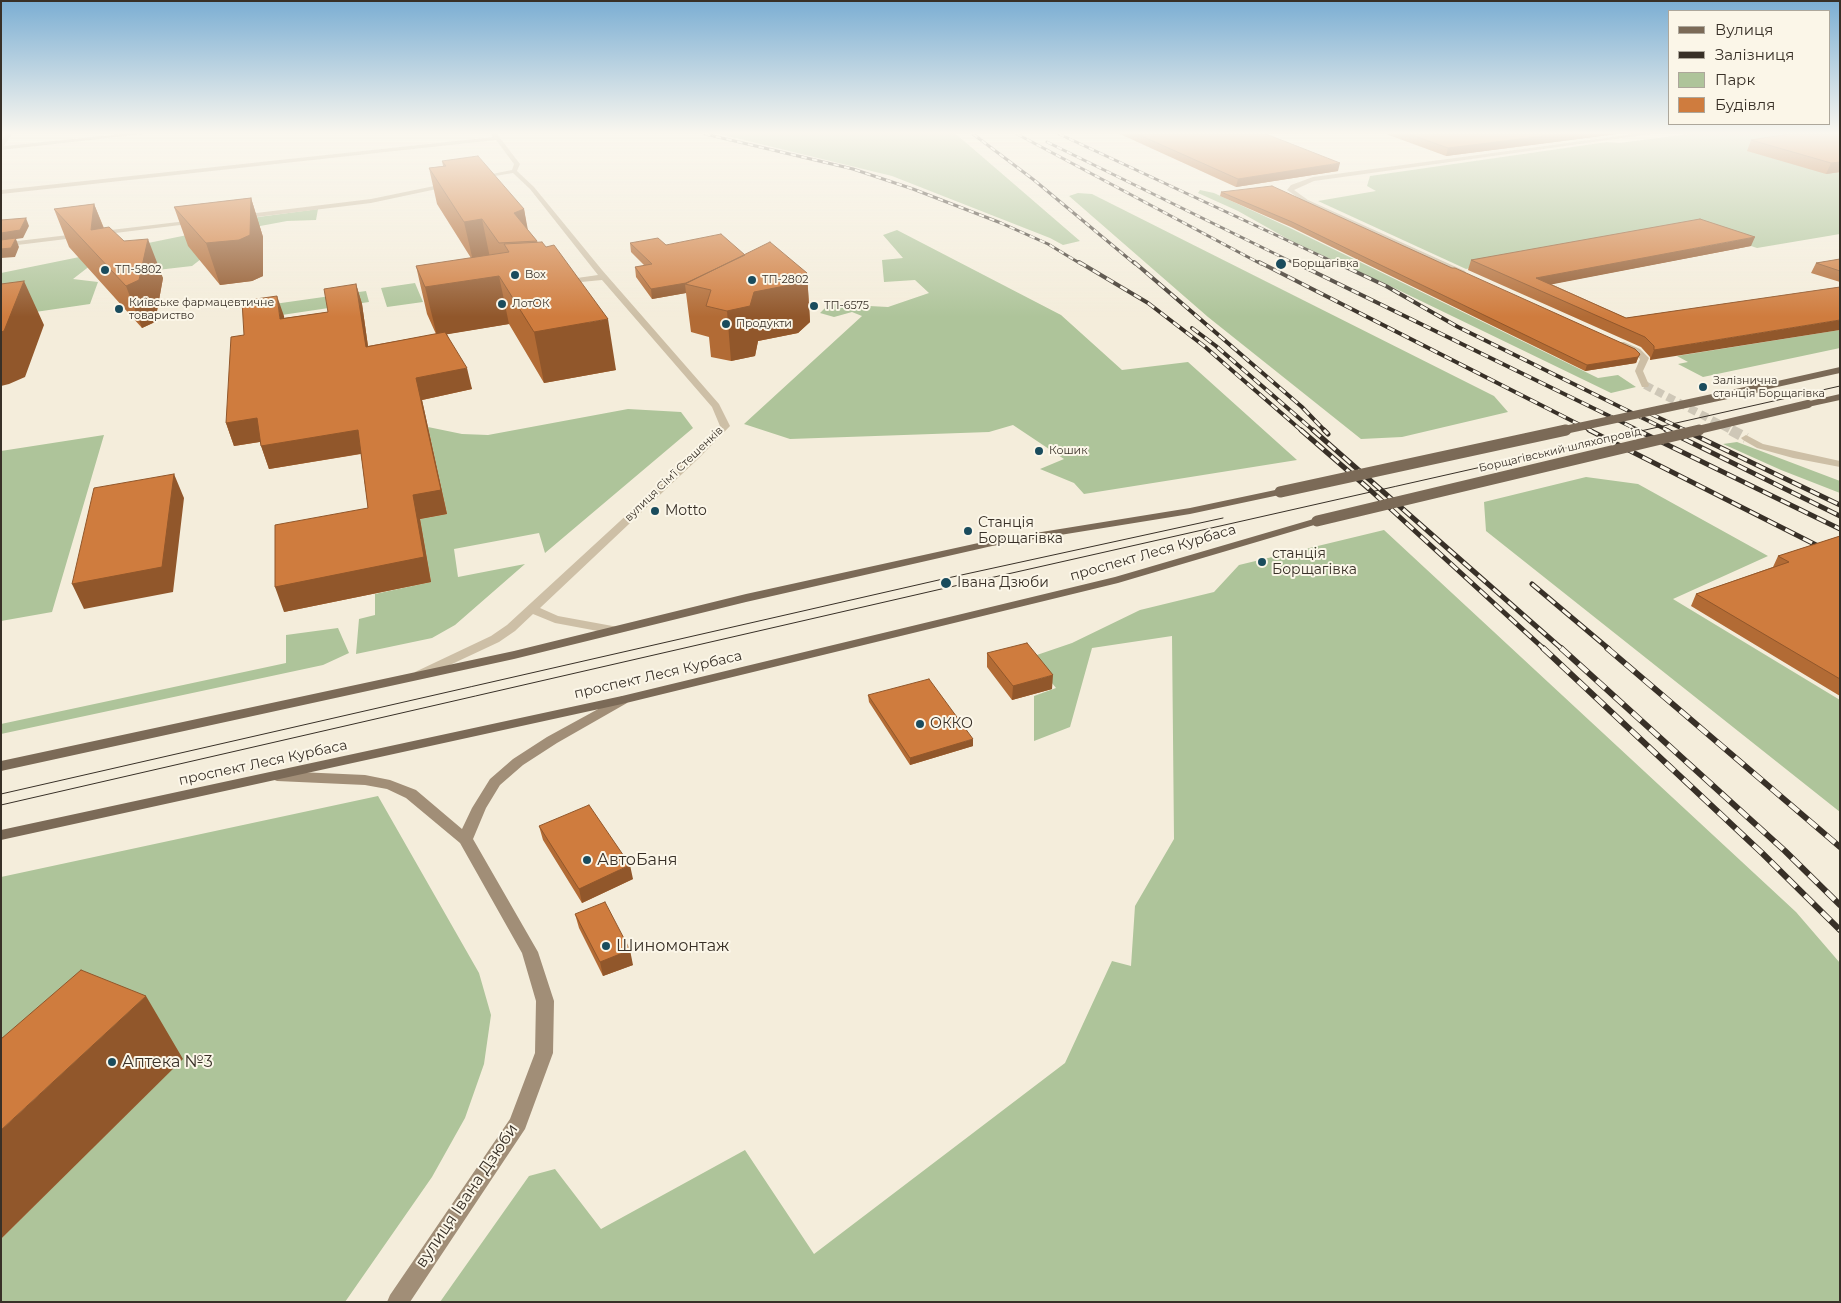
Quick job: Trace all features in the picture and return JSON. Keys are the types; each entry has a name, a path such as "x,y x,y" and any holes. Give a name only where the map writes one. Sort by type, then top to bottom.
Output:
{"main road":[{"name":"Борщагівський шляхопровід","path":"1280,492 1840,370"},
{"name":"Борщагівський шляхопровід","path":"1317,521 1840,397"},
{"name":"проспект Леся Курбаса","path":"1,766 419,676 746,598 992,543 1190,511 1280,492"},
{"name":"проспект Леся Курбаса","path":"2,835 622,700 1118,580 1317,521"},
{"path":"466,838 479,808 495,782 518,762 622,700"},
{"name":"вулиця Івана Дзюби","path":"277,776 365,780 390,785 411,794 466,838 530,952 545,1001 544,1053 518,1123 396,1302"}],"street":[{"path":"235,217 371,201 401,195"},
{"name":"вулиця Сімʼї Стешенків","path":"419,676 495,639 533,609 697,455 725,426 716,406 604,276 538,195"},
{"path":"1295,195 1470,276"},
{"path":"1,245 206,221"},
{"path":"556,283 604,276"},
{"path":"1610,339 1637,351 1645,358 1639,371 1645,385"},
{"path":"1746,438 1760,446 1792,455 1840,464"},
{"path":"533,609 555,619 614,630"}],"green space":[{"path":"940,195 1026,195 1080,241 1063,245 1050,238"},
{"path":"1094,195 1494,396 1508,412 1402,437 1361,439 1208,317 1069,196"},
{"path":"1202,195 1218,195 1288,227 1598,378 1618,375 1636,387 1611,393 1388,285 1295,243 1238,211"},
{"path":"1354,195 1840,195 1840,234 1757,248 1696,228 1466,269 1318,201"},
{"path":"318,209 316,220 287,221 207,236 201,259 192,266 131,273 91,265 73,279 98,282 90,304 1,317 1,273 202,232 199,225"},
{"path":"897,230 1061,315 1122,370 1188,362 1297,460 1084,494 1074,483 1040,469 1064,459 1013,425 989,432 790,439 744,424 862,316 852,312 834,317 820,313 827,306 832,304 888,307 929,293 915,280 884,282 882,260 903,258 883,235"},
{"path":"415,283 423,302 387,307 381,288"},
{"path":"366,291 369,302 275,316 274,304"},
{"path":"1840,330 1840,348 1703,377 1678,364 1688,362 1677,356"},
{"path":"628,409 681,412 693,428 545,553 539,533 454,549 458,577 525,564 455,625 432,638 356,654 359,619 375,615 375,594 431,582 420,519 447,514 428,427 462,434 488,435"},
{"path":"104,435 52,612 1,621 1,451"},
{"path":"1737,442 1840,481 1840,493 1781,470 1723,444"},
{"path":"1586,477 1638,484 1768,556 1673,599 1840,700 1840,812 1486,531 1484,502"},
{"path":"1384,530 1796,912 1840,963 1840,1302 440,1302 529,1176 555,1169 601,1229 745,1150 814,1254 1065,1063 1112,961 1131,966 1135,906 1174,839 1172,636 1092,648 1070,727 1034,741 1034,696 1056,688 1031,657 1072,643 1140,610 1214,592 1239,565"},
{"path":"338,628 349,653 323,665 1,734 1,724 286,663 286,635"},
{"path":"378,796 479,973 491,1015 484,1064 465,1118 432,1177 345,1302 1,1302 1,1239 182,1059 1,1099 1,877"}],"building":[{"path":"446,195 512,195 524,209 514,213 537,241 499,243 482,219 464,222"},
{"path":"1228,195 1291,195 1635,349 1640,354 1638,357 1587,365 1292,222"},
{"path":"251,198 250,235 239,240 206,243 174,207"},
{"path":"94,204 91,230 109,227 124,241 148,239 139,280 126,286 54,209"},
{"path":"26,218 20,230 1,233 1,220"},
{"path":"1700,219 1755,237 1536,278 1626,318 1840,287 1840,320 1654,350 1654,346 1645,337 1471,260"},
{"path":"721,234 745,255 686,283 651,289 635,267 652,264 630,243 658,238 666,245"},
{"path":"16,238 11,248 1,249 1,240"},
{"path":"542,242 546,247 554,245 608,319 534,332 499,276 425,287 416,266 509,252 504,244"},
{"path":"770,242 807,273 795,284 754,292 750,306 727,311 706,306 711,290 685,284"},
{"path":"1840,259 1840,271 1816,263"},
{"path":"24,281 4,331 1,332 1,284"},
{"path":"356,284 366,347 445,332 467,368 416,378 441,490 413,495 424,557 275,587 275,525 368,508 358,430 261,446 257,418 226,423 231,337 244,335 242,301 277,296 280,319 328,312 324,289"},
{"path":"174,474 162,567 72,584 94,488"},
{"path":"1840,536 1840,679 1696,594 1789,562 1778,556"},
{"path":"1027,643 1053,675 1013,686 987,653"},
{"name":"ОККО","path":"929,679 973,739 910,758 868,695"},
{"name":"АвтоБаня","path":"589,805 630,865 579,889 539,826"},
{"name":"Шиномонтаж","path":"605,902 630,950 600,962 575,914"},
{"path":"81,970 146,996 1,1130 1,1039"}],"tunnel":[{"path":"1645,385 1733,431"},
{"path":"1731,430 1746,438"}],"tram line":[{"path":"1,805 950,587 1840,386"},
{"path":"1,794 943,579 1223,518"}],"railway":[{"path":"928,195 1001,223 1048,244 1081,264"},
{"path":"1052,195 1135,264"},
{"path":"1131,195 1261,264"},
{"path":"1155,195 1296,264"},
{"path":"1190,195 1338,264"},
{"path":"1079,262 1148,303 1204,346 1302,431"},
{"path":"1134,262 1302,407 1325,431"},
{"path":"1259,262 1592,431"},
{"path":"1294,262 1640,431"},
{"path":"1335,262 1386,286 1458,327 1669,431"},
{"path":"1192,328 1216,346 1314,431"},
{"path":"1651,414 1687,431"},
{"path":"1301,430 1369,489 1544,649"},
{"path":"1313,430 1562,649"},
{"path":"1589,430 1840,557"},
{"path":"1637,430 1840,529"},
{"path":"1666,430 1840,516"},
{"path":"1684,430 1840,505"},
{"path":"1325,431 1328,434"},
{"path":"1532,584 1609,649"},
{"path":"1543,648 1762,853 1840,930"},
{"path":"1561,648 1785,851 1840,905"},
{"path":"1607,648 1840,847"}],"place":[{"name":"Борщагівка","path":"1281,264"},
{"name":"ТП-5802","path":"105,270"},
{"name":"Box","path":"515,275"},
{"name":"ТП-2802","path":"752,280"},
{"name":"ЛотОК","path":"502,304"},
{"name":"ТП-6575","path":"814,306"},
{"name":"Київське фармацевтичне товариство","path":"119,309"},
{"name":"Продукти","path":"726,324"},
{"name":"Залізнична станція Борщагівка","path":"1703,387"},
{"name":"Кошик","path":"1039,451"},
{"name":"Motto","path":"655,511"},
{"name":"Станція Борщагівка","path":"968,531"},
{"name":"станція Борщагівка","path":"1262,562"},
{"name":"Івана Дзюби","path":"946,583"},
{"name":"ОККО","path":"920,724"},
{"name":"АвтоБаня","path":"587,860"},
{"name":"Шиномонтаж","path":"606,946"},
{"name":"Аптека №3","path":"112,1062"}]}
